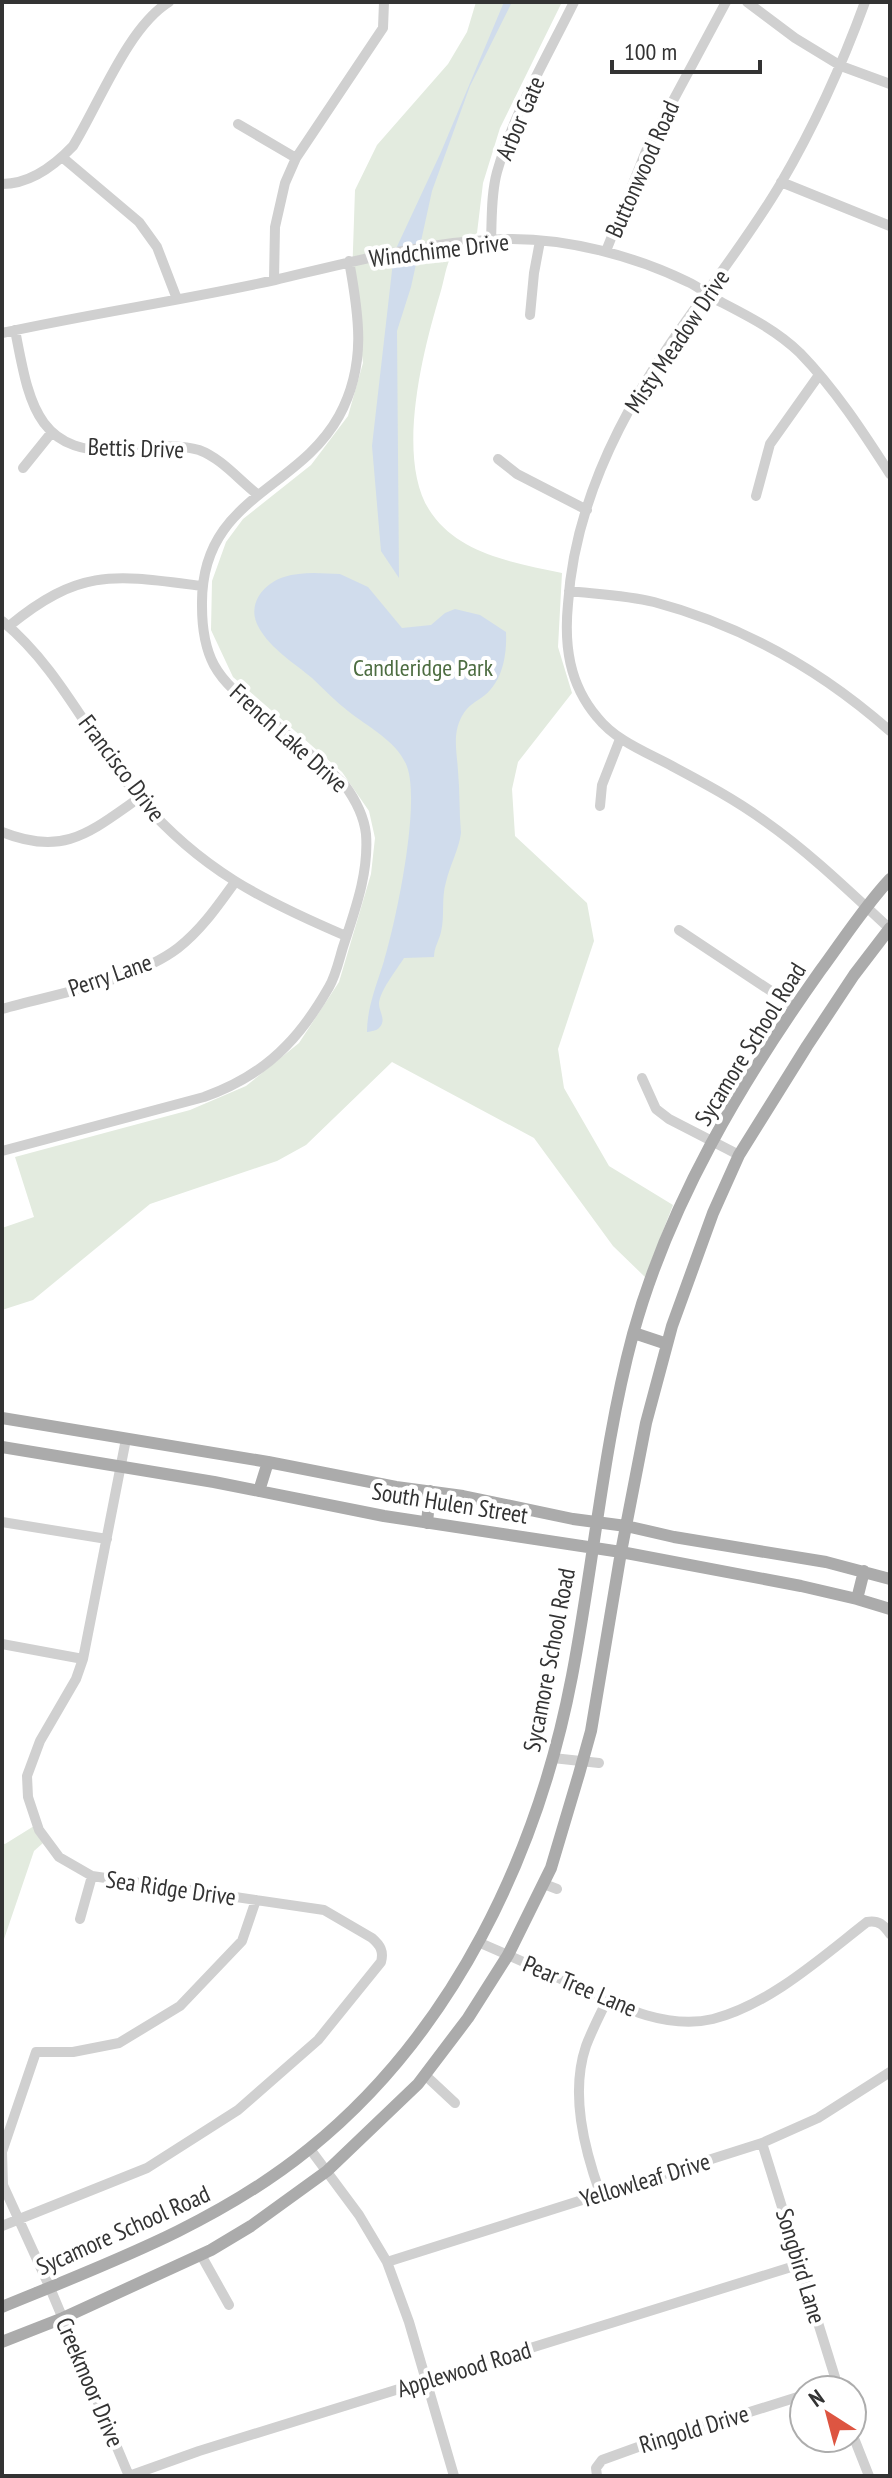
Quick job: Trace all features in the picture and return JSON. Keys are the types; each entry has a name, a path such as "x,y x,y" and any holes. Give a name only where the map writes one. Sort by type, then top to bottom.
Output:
{"main road":[{"name":"Sycamore School Road","path":"2,2307 207,2218 256,2188 310,2149 356,2107 403,2055 450,1992 518,1860 553,1758 573,1673 615,1411 634,1333 679,1212 759,1060 865,906 890,879"},
{"name":"Sycamore School Road","path":"2,2342 63,2318 201,2255 251,2226 327,2171 418,2084 468,2018 508,1955 551,1868 583,1762 646,1423 667,1344 713,1213 739,1155 854,975 890,928"},
{"path":"634,1333 667,1344"},
{"name":"South Hulen Street","path":"2,1418 626,1526 864,1571 890,1579"},
{"name":"South Hulen Street","path":"2,1447 427,1523 621,1552 857,1599 890,1609"},
{"path":"259,1491 268,1462"},
{"path":"427,1523 430,1491"},
{"path":"857,1599 864,1571"}],"street":[{"path":"2,184 27,179 62,157 73,146 132,41 152,16 169,2"},
{"path":"274,280 275,227 285,183 296,158 383,28 384,2"},
{"name":"Arbor Gate","path":"491,240 497,173 517,116 574,2"},
{"name":"Buttonwood Road","path":"606,251 646,151 726,2"},
{"path":"747,2 795,38 841,66 890,84"},
{"name":"Misty Meadow Drive","path":"865,2 841,66 781,182 728,266 669,344 627,413 602,467 573,557 566,626 567,653 581,695 597,717 620,739 713,788 766,821 890,928"},
{"path":"238,124 296,158"},
{"path":"62,157 139,222 157,247 177,299"},
{"path":"781,182 890,226"},
{"name":"Windchime Drive","path":"2,333 418,249 491,240 577,245 606,251 690,283 771,328 819,375 857,423 890,474"},
{"path":"530,315 540,241"},
{"name":"French Lake Drive","path":"2,1151 232,1087 287,1045 308,1020 331,984 357,902 366,860 366,833 358,807 344,784 231,689 213,664 205,638 202,586 222,532 233,517 257,494 313,451 334,424 351,390 360,344 349,261"},
{"name":"Bettis Drive","path":"15,330 27,394 52,432 70,444 105,452 162,446 196,449 211,456 257,494"},
{"path":"756,496 770,444 819,375"},
{"name":"Bettis Drive","path":"23,468 52,432"},
{"path":"498,459 517,474 587,510"},
{"path":"5,623 68,587 103,577 130,577 202,586"},
{"path":"569,591 652,602 739,631 773,647 831,683 890,731"},
{"name":"Francisco Drive","path":"5,623 55,678 139,798 184,845 235,882 346,936"},
{"path":"600,806 602,785 620,739"},
{"path":"2,832 41,842 63,842 82,836 139,798"},
{"name":"Perry Lane","path":"2,1009 119,977 152,963 193,935 235,882"},
{"path":"679,930 795,1007"},
{"path":"642,1078 656,1109 669,1119 739,1155"},
{"name":"Sea Ridge Drive","path":"19,2220 147,2168 238,2110 318,2040 381,1962 382,1951 372,1938 324,1910 92,1876 59,1857 39,1830 28,1797 27,1776 40,1741 76,1679 83,1659 126,1439"},
{"path":"2,1522 107,1539"},
{"path":"2,1644 83,1659"},
{"path":"553,1758 599,1763"},
{"path":"80,1919 92,1876"},
{"path":"544,1884 557,1889"},
{"name":"Creekmoor Drive","path":"129,2476 3,2185 2,2152 36,2052 73,2052 119,2043 180,2006 242,1941 256,1900"},
{"name":"Pear Tree Lane","path":"478,1942 622,2007 674,2020 694,2021 727,2014 781,1988 867,1922 881,1923 890,1934"},
{"path":"600,2193 589,2156 579,2091 586,2046 607,2000"},
{"name":"Yellowleaf Drive","path":"387,2262 762,2143 818,2118 890,2072"},
{"path":"425,2075 455,2103"},
{"name":"Songbird Lane","path":"762,2143 834,2374"},
{"path":"310,2149 359,2215 387,2262 409,2322 454,2476"},
{"path":"2,2226 19,2220"},
{"path":"201,2255 229,2305"},
{"name":"Applewood Road","path":"129,2476 199,2451 801,2264"},
{"name":"Ringold Drive","path":"597,2476 596,2468 602,2460 788,2400"},
{"path":"860,2454 869,2476"}],"green space":[{"name":"Candleridge Park","path":"476,2 562,2 500,128 483,183 477,233 455,250 447,267 426,345 415,406 415,466 421,492 432,514 458,539 491,555 562,573 558,647 572,693 518,762 512,789 515,836 587,903 594,941 558,1049 564,1088 609,1166 673,1205 645,1277 613,1246 534,1138 392,1062 306,1145 277,1161 150,1204 33,1300 2,1310 2,1228 34,1217 15,1157 190,1110 246,1086 299,1043 339,982 371,874 375,838 369,811 342,772 233,677 211,630 212,581 226,542 243,519 311,465 348,416 363,363 352,279 355,190 377,145 448,64 467,32"},
{"path":"34,1826 43,1843 34,1851 2,1945 2,1843"}],"water":[{"path":"504,2 512,2 470,86 432,191 411,287 397,331 399,578 381,551 372,446 394,253 441,152"},
{"path":"340,574 368,587 402,628 431,625 455,609 480,615 506,632 505,658 496,682 467,709 457,730 461,833 445,888 442,926 434,957 404,958 380,999 381,1025 377,1030 367,1032 406,861 410,781 406,764 395,748 283,655 270,643 255,620 255,604 269,585 284,577"}]}
